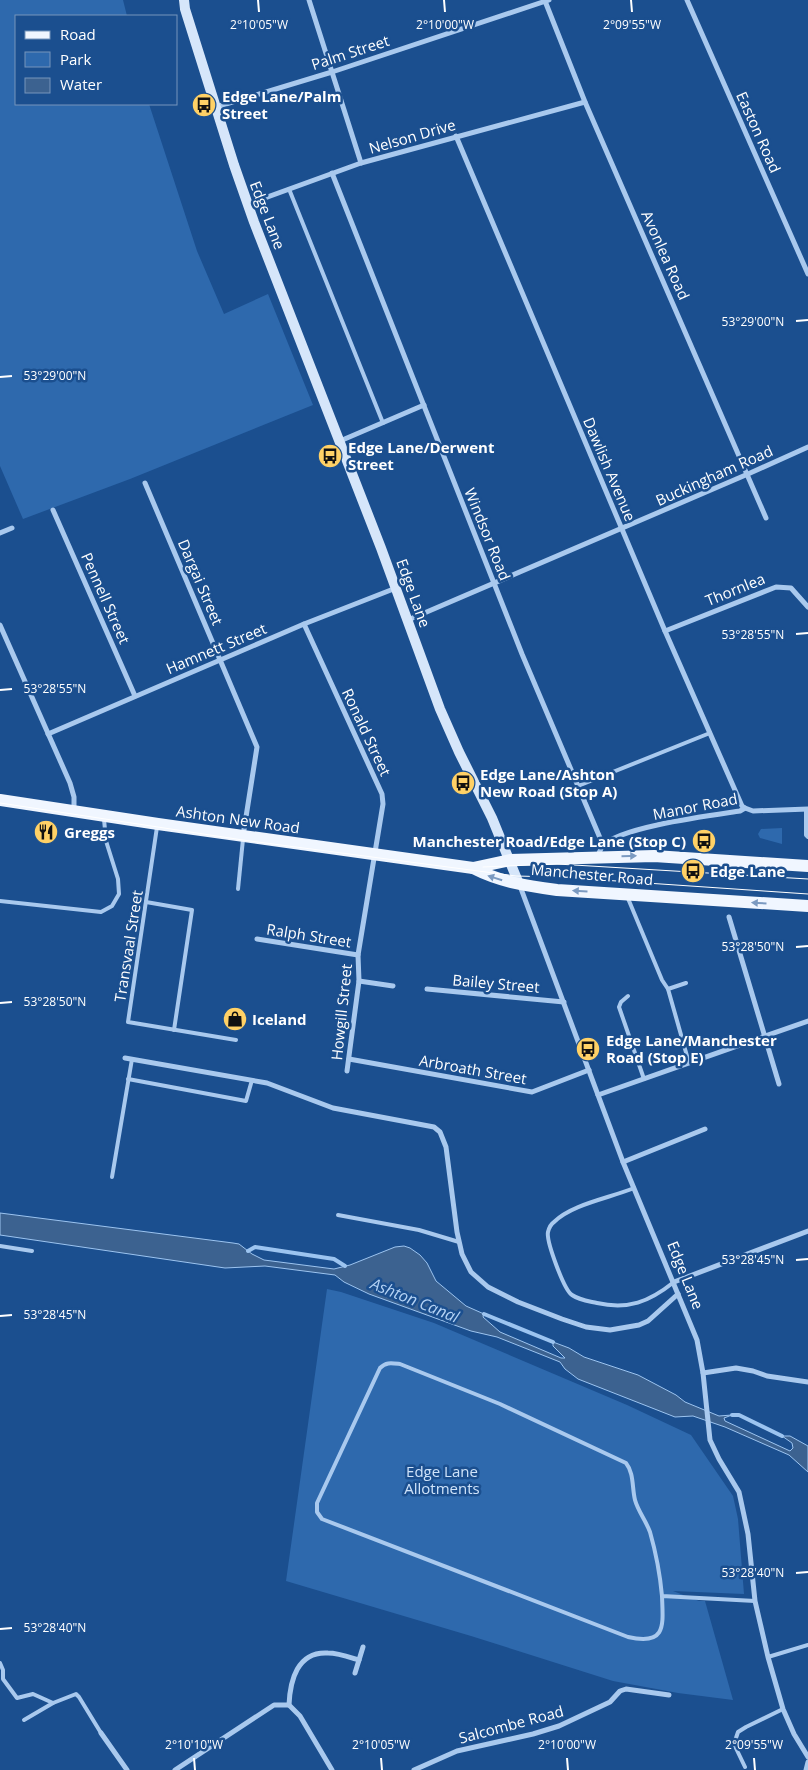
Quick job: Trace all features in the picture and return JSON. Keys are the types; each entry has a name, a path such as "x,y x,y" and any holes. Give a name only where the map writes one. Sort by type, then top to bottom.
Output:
{"main road":[{"name":"Ashton New Road","path":"0,800 375,856 473,868"},
{"name":"Manchester Road","path":"473,868 510,860 600,851 808,866"},
{"name":"Manchester Road","path":"473,868 492,878 557,890 808,906"}],"street":[{"name":"Edge Lane","path":"184,0 185,9 248,204 396,588 440,709 520,884 623,1162 697,1340 704,1373 705,1401 710,1440 739,1492 745,1512 755,1601 768,1657 783,1709 794,1734 808,1758"},
{"path":"309,0 360,163"},
{"name":"Easton Road","path":"687,0 808,274"},
{"name":"Palm Street","path":"216,107 332,72 547,1"},
{"name":"Avonlea Road","path":"547,1 585,102 766,518"},
{"name":"Nelson Drive","path":"248,204 360,163 585,102"},
{"name":"Dawlish Avenue","path":"456,136 665,630 742,806 745,808"},
{"name":"Windsor Road","path":"332,174 522,654 594,823 600,851"},
{"path":"340,441 424,405"},
{"name":"Buckingham Road","path":"408,620 808,447"},
{"name":"Dargai Street","path":"145,483 257,747 243,836"},
{"name":"Pennell Street","path":"53,510 135,696"},
{"path":"0,533 12,528"},
{"name":"Thornlea","path":"665,630 776,586 791,588 808,607"},
{"name":"Hamnett Street","path":"48,734 304,624 396,588"},
{"name":"Ronald Street","path":"304,624 382,794 383,804 358,955"},
{"path":"0,625 70,783 74,797 74,811"},
{"name":"Manor Road","path":"600,851 629,833 695,817 740,811 745,808 753,811 807,809"},
{"path":"729,917 779,1084"},
{"name":"Ralph Street","path":"257,939 358,955"},
{"name":"Howgill Street","path":"347,1071 359,981 358,955"},
{"path":"359,981 393,986"},
{"name":"Bailey Street","path":"427,989 564,1002"},
{"path":"598,1095 808,1021"},
{"path":"125,1058 267,1083 333,1108 434,1127 440,1132 446,1147 458,1242 466,1265 488,1287 518,1302 586,1328 610,1330 639,1325 656,1315 678,1294"},
{"name":"Arbroath Street","path":"349,1059 532,1092 589,1070"},
{"path":"623,1162 705,1130"},
{"path":"674,1282 808,1231"},
{"path":"704,1373 736,1368 767,1376 808,1382"},
{"path":"355,1673 362,1647"},
{"path":"289,1705 294,1673 302,1662 314,1655 327,1652 359,1660"},
{"name":"Salcombe Road","path":"414,1770 457,1751 533,1734 559,1726 610,1702 620,1691 626,1689 669,1695"},
{"path":"175,1770 274,1705 289,1705 300,1716 332,1770"},
{"path":"101,1733 127,1770"},
{"path":"806,1770 808,1762"}],"lane":[{"path":"289,189 383,423"},
{"path":"578,786 710,733"},
{"path":"807,809 806,835 808,837"},
{"path":"0,901 101,912 112,906 119,894 118,879 106,841 103,816"},
{"name":"Transvaal Street","path":"158,824 128,1022 236,1040"},
{"path":"238,889 243,836"},
{"path":"626,894 668,990 689,1063"},
{"path":"146,902 192,910 174,1030"},
{"path":"668,990 686,983"},
{"path":"628,996 621,1002 619,1007 644,1079"},
{"path":"112,1177 132,1059"},
{"path":"128,1080 246,1101 252,1080"},
{"path":"634,1188 576,1208 553,1222 548,1232 548,1237 567,1291 581,1300 613,1306 631,1305 658,1294 674,1282"},
{"path":"338,1215 419,1230 458,1242"},
{"path":"0,1246 32,1251"},
{"path":"384,1364 400,1364 500,1404 626,1463 630,1467 636,1502 649,1530 656,1555 662,1596 662,1629 649,1638 638,1639 628,1637 322,1518 317,1512 317,1503 380,1368 384,1364"},
{"path":"662,1596 755,1601"},
{"path":"768,1657 808,1645"},
{"path":"0,1663 3,1670 3,1679 17,1698 32,1694 53,1702"},
{"path":"24,1720 53,1702 76,1694 101,1733"},
{"path":"745,1767 734,1744 738,1732 783,1709"}],"green space":[{"path":"0,0 123,0 127,15 15,15 15,105 149,105 197,251 224,314 268,294 313,405 130,479 23,519 0,466"},
{"path":"782,828 782,844 760,838 758,834 761,829"},
{"name":"Edge Lane Allotments","path":"327,1289 434,1323 627,1405 691,1435 733,1496 738,1519 744,1594 673,1591 699,1601 705,1601 733,1700 678,1693 613,1681 471,1636 286,1581"}],"water":[{"name":"Ashton Canal","path":"0,1213 239,1244 264,1260 334,1269 350,1265 395,1247 404,1246 420,1255 427,1263 436,1281 466,1306 484,1314 483,1317 500,1332 561,1358 565,1358 553,1346 553,1342 569,1348 584,1357 638,1375 676,1395 685,1402 719,1416 732,1415 724,1418 725,1421 790,1451 793,1448 792,1443 782,1436 790,1436 808,1446 808,1472 789,1455 725,1427 693,1416 675,1417 578,1379 565,1369 560,1362 497,1337 471,1331 369,1294 344,1282 335,1275 265,1266 225,1268 0,1235"}],"waterway":[{"path":"248,1251 255,1247 334,1259 345,1266"},
{"path":"484,1314 553,1342"},
{"path":"732,1415 739,1415 782,1436"}],"tram line":[{"path":"0,803 243,840 516,876 558,877 808,894"},
{"path":"483,867 557,864 808,879"}],"place":[{"name":"Edge Lane/Palm Street","path":"204,105"},
{"name":"Edge Lane/Derwent Street","path":"330,456"},
{"name":"Edge Lane/Ashton New Road (Stop A)","path":"463,783"},
{"name":"Greggs","path":"46,832"},
{"name":"Manchester Road/Edge Lane (Stop C)","path":"704,841"},
{"name":"Edge Lane","path":"693,871"},
{"name":"Iceland","path":"235,1019"},
{"name":"Edge Lane/Manchester Road (Stop E)","path":"588,1049"}]}
